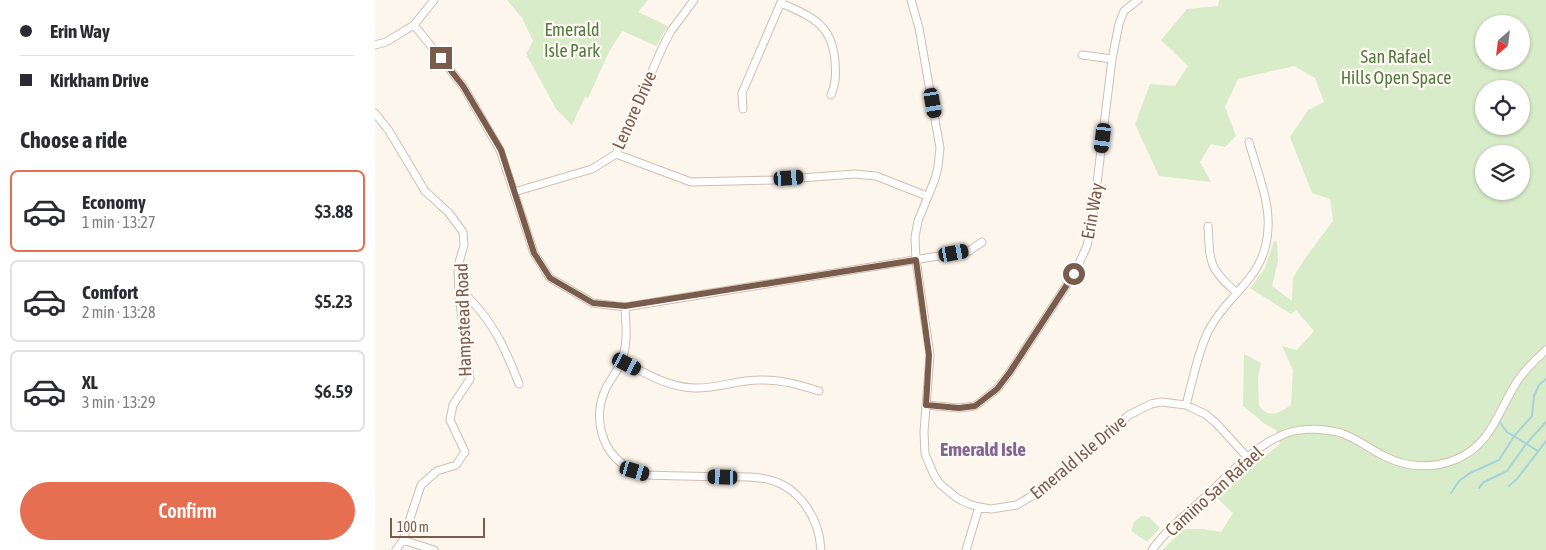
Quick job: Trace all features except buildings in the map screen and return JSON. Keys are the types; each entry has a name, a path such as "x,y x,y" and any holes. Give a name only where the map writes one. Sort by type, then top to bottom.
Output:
{"street":[{"path":"375,46 386,42 414,25 433,0"},
{"name":"Lenore Drive","path":"514,192 592,169 616,154 663,46 671,31 694,0"},
{"name":"Emerald Isle Drive","path":"911,0 919,28 940,148 938,168 915,228 916,260 929,355 924,432 925,454 933,475 947,491 969,504 979,507 1005,508 1017,505 1040,491 1129,415 1140,408 1161,402 1186,404 1205,414 1216,423 1248,458"},
{"name":"Erin Way","path":"926,405 959,408 975,406 997,389 1074,274 1087,246 1093,216 1112,59 1119,24 1124,11 1138,0"},
{"path":"743,109 742,94 781,2 811,17 821,24 829,35 834,48 836,82 831,95"},
{"path":"414,25 463,86 501,150 534,253 550,278 593,303 625,306 969,251 982,242"},
{"path":"1082,55 1112,59"},
{"name":"Hampstead Road","path":"375,113 389,131 425,191 449,213 463,232 464,245 458,266 459,296 470,379 453,405 450,420 465,452 456,465 437,471 421,486 403,540 395,550"},
{"path":"1186,404 1206,335 1237,293 1255,273 1265,252 1269,227 1267,206 1249,142"},
{"path":"616,154 691,182 773,180 855,174 876,176 927,196"},
{"path":"1208,226 1210,260 1221,280 1237,293"},
{"path":"459,296 468,297 493,327 506,349 519,384"},
{"path":"625,306 626,340 622,361 604,392 600,407 601,432 609,450 622,464 648,475 761,478 780,484 796,493 812,514 820,537 821,550"},
{"name":"Camino San Rafael","path":"1152,550 1167,532 1248,458 1278,436 1299,430 1318,429 1342,434 1385,457 1410,465 1439,465 1471,452 1487,436 1517,382 1546,350"},
{"path":"622,361 660,381 680,386 706,388 758,380 777,380 819,391"},
{"path":"966,550 979,507"},
{"path":"403,540 434,550"}],"green space":[{"name":"Emerald Isle Park","path":"507,0 648,0 638,12 668,26 656,46 622,31 609,52 588,98 585,97 572,125 556,109 526,54 533,41 522,18"},
{"name":"San Rafael Hills Open Space","path":"1219,0 1546,0 1546,550 1162,550 1184,529 1204,529 1221,532 1233,513 1217,498 1280,444 1276,430 1265,424 1243,406 1244,354 1261,363 1258,377 1259,406 1271,414 1279,412 1291,405 1293,370 1282,346 1297,350 1314,331 1296,310 1291,314 1250,288 1265,268 1274,241 1277,242 1278,261 1272,286 1292,301 1293,278 1333,221 1330,199 1312,193 1290,137 1308,110 1324,102 1315,78 1294,66 1238,79 1225,107 1236,136 1225,147 1211,144 1200,162 1211,182 1159,176 1135,124 1150,84 1175,86 1188,66 1161,40 1187,9 1218,6"},
{"path":"1141,516 1149,517 1160,528 1147,542 1131,531 1134,522"}],"waterway":[{"path":"1451,493 1459,481 1470,473 1499,460 1515,435 1532,416 1534,396 1539,385 1546,379"},
{"path":"1499,421 1507,432 1538,451"},
{"path":"1479,488 1484,482 1507,471 1526,444 1546,422"},
{"path":"1509,486 1517,479 1546,441"}],"district":[{"name":"Emerald Isle","path":"983,449"}],"route":[{"path":"441,58 463,86 501,150 534,253 550,278 593,303 625,306 916,260 929,355 926,405 959,408 975,406 997,389 1074,274"}]}
